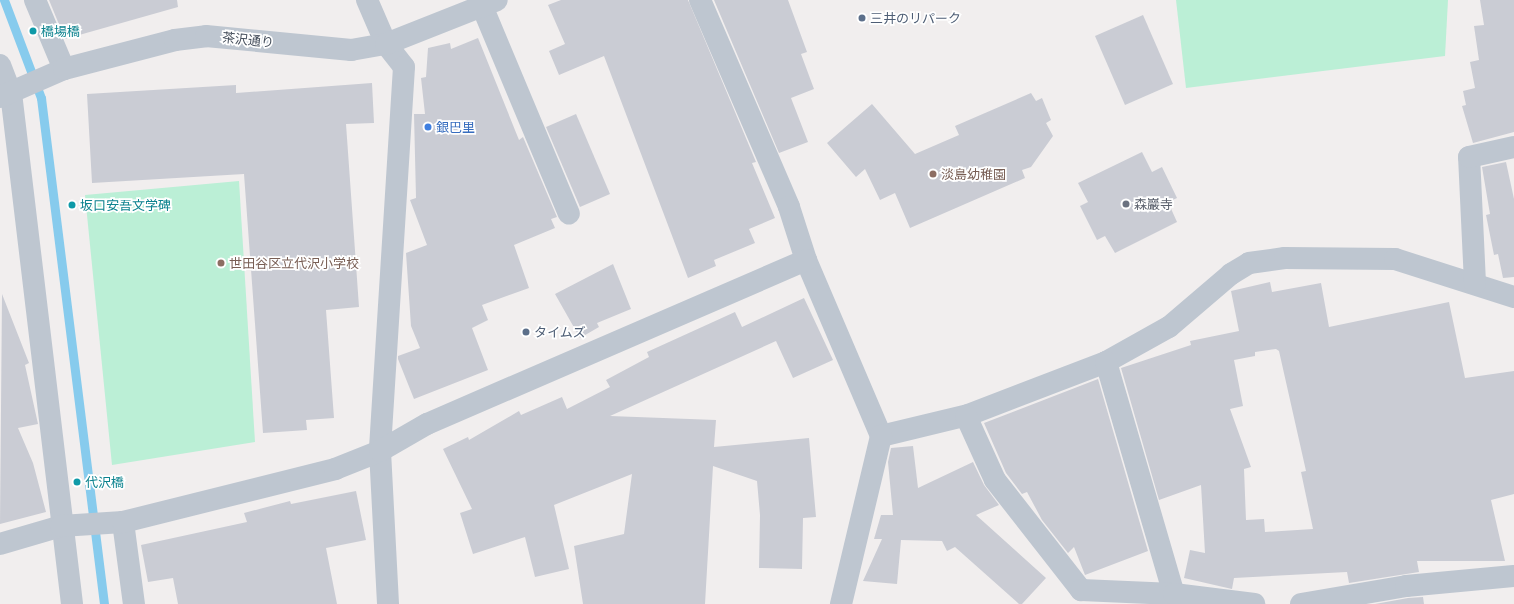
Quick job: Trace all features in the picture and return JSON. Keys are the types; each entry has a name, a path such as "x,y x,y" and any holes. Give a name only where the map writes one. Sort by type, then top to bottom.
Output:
{"street":[{"path":"35,0 64,69"},
{"path":"367,0 386,44 404,67 380,451 388,604"},
{"path":"700,0 789,207 806,260 881,436 841,604"},
{"path":"489,3 569,214"},
{"name":"茶沢通り","path":"9,93 64,69 175,40 206,36 351,50 386,44 489,3"},
{"path":"0,65 9,93 68,526 72,604"},
{"path":"1474,283 1469,158 1514,147"},
{"path":"881,436 966,416 1106,362 1169,326 1231,274 1249,263 1286,258 1395,259 1514,297"},
{"path":"0,544 68,526 99,525 123,522 335,469 380,451 427,424 806,260"},
{"path":"1106,362 1123,414 1174,594"},
{"path":"966,416 995,480 1081,590 1174,594 1254,604"},
{"path":"123,522 134,604"},
{"path":"1301,604 1406,586 1477,581 1514,576"}],"green space":[{"path":"1176,0 1448,0 1445,56 1186,88"},
{"path":"239,181 255,442 112,465 85,195"}],"building":[{"path":"49,0 177,0 178,7 65,39"},
{"path":"561,0 688,0 756,162 752,163 775,218 749,229 755,243 714,260 716,266 688,278 604,56 559,75 549,51 565,44 548,5"},
{"path":"714,0 788,0 807,52 801,54 814,89 791,98 808,142 779,153"},
{"path":"1480,0 1514,0 1514,132 1473,143 1462,106 1466,105 1463,91 1475,88 1470,62 1479,60 1474,26 1484,25"},
{"path":"1143,15 1173,84 1125,105 1095,36"},
{"path":"478,38 519,140 523,137 557,217 551,219 555,228 514,245 529,288 482,305 488,320 472,328 488,370 414,399 398,356 420,348 411,326 406,253 427,245 410,200 416,198 414,114 425,114 421,78 426,77 428,48 450,43 451,49"},
{"path":"372,83 374,123 346,124 359,307 326,310 334,418 306,420 307,430 263,433 244,174 92,183 87,94 236,85 236,93"},
{"path":"1031,93 1036,101 1042,98 1051,120 1046,123 1053,136 1031,167 1022,170 1025,178 910,228 895,193 880,200 865,169 856,177 827,143 872,104 915,154 959,135 955,126"},
{"path":"576,114 610,194 580,207 546,127"},
{"name":"森巖寺","path":"1142,152 1152,172 1162,167 1177,198 1168,202 1177,222 1115,253 1105,236 1097,240 1080,206 1088,202 1078,183"},
{"path":"1506,162 1514,199 1514,277 1503,278 1498,254 1494,255 1486,215 1490,214 1482,167"},
{"path":"613,264 631,309 597,323 599,327 580,338 555,294"},
{"path":"1270,282 1272,292 1321,283 1329,327 1449,302 1465,378 1514,371 1514,494 1491,500 1505,561 1417,561 1419,572 1349,583 1347,572 1234,578 1232,589 1184,578 1190,550 1205,553 1201,485 1159,500 1121,368 1191,345 1190,341 1239,331 1231,291","holes":["1276,349 1279,351 1306,471 1301,472 1313,529 1265,532 1264,519 1246,520 1244,469 1251,467 1230,409 1243,406 1234,360 1255,356 1255,352"]},
{"path":"2,294 29,363 25,365 38,424 18,428 33,463 46,512 0,524"},
{"path":"804,298 833,360 793,378 776,341 610,416 716,420 714,447 809,438 816,517 803,518 802,569 759,568 760,515 757,481 713,466 705,604 583,604 574,546 624,534 632,474 554,505 569,569 535,577 525,537 473,554 460,513 472,509 443,449 468,437 469,440 519,411 521,415 562,397 567,409 610,387 606,380 649,357 647,352 735,312 742,327"},
{"path":"1098,379 1148,551 1085,575 1074,547 1068,553 1042,520 1027,492 1022,494 1006,473 984,423"},
{"path":"913,446 918,488 973,462 984,485 999,505 976,515 1046,578 1022,604 1019,604 955,547 947,551 942,541 901,540 897,584 863,581 882,539 874,539 881,515 893,515 888,462 891,448"},
{"path":"356,491 366,540 326,548 337,604 178,604 173,578 148,582 141,545 247,522 244,513 290,501 291,504"},
{"path":"1423,597 1424,604 1375,604 1408,598"}],"waterway":[{"path":"4,0 41,98 104,604"}],"place":[{"name":"三井のリパーク","path":"862,18"},
{"name":"橋場橋","path":"33,31"},
{"name":"銀巴里","path":"428,127"},
{"name":"淡島幼稚園","path":"933,174"},
{"name":"森巖寺","path":"1126,204"},
{"name":"坂口安吾文学碑","path":"72,205"},
{"name":"世田谷区立代沢小学校","path":"221,263"},
{"name":"タイムズ","path":"526,332"},
{"name":"代沢橋","path":"77,482"}]}
